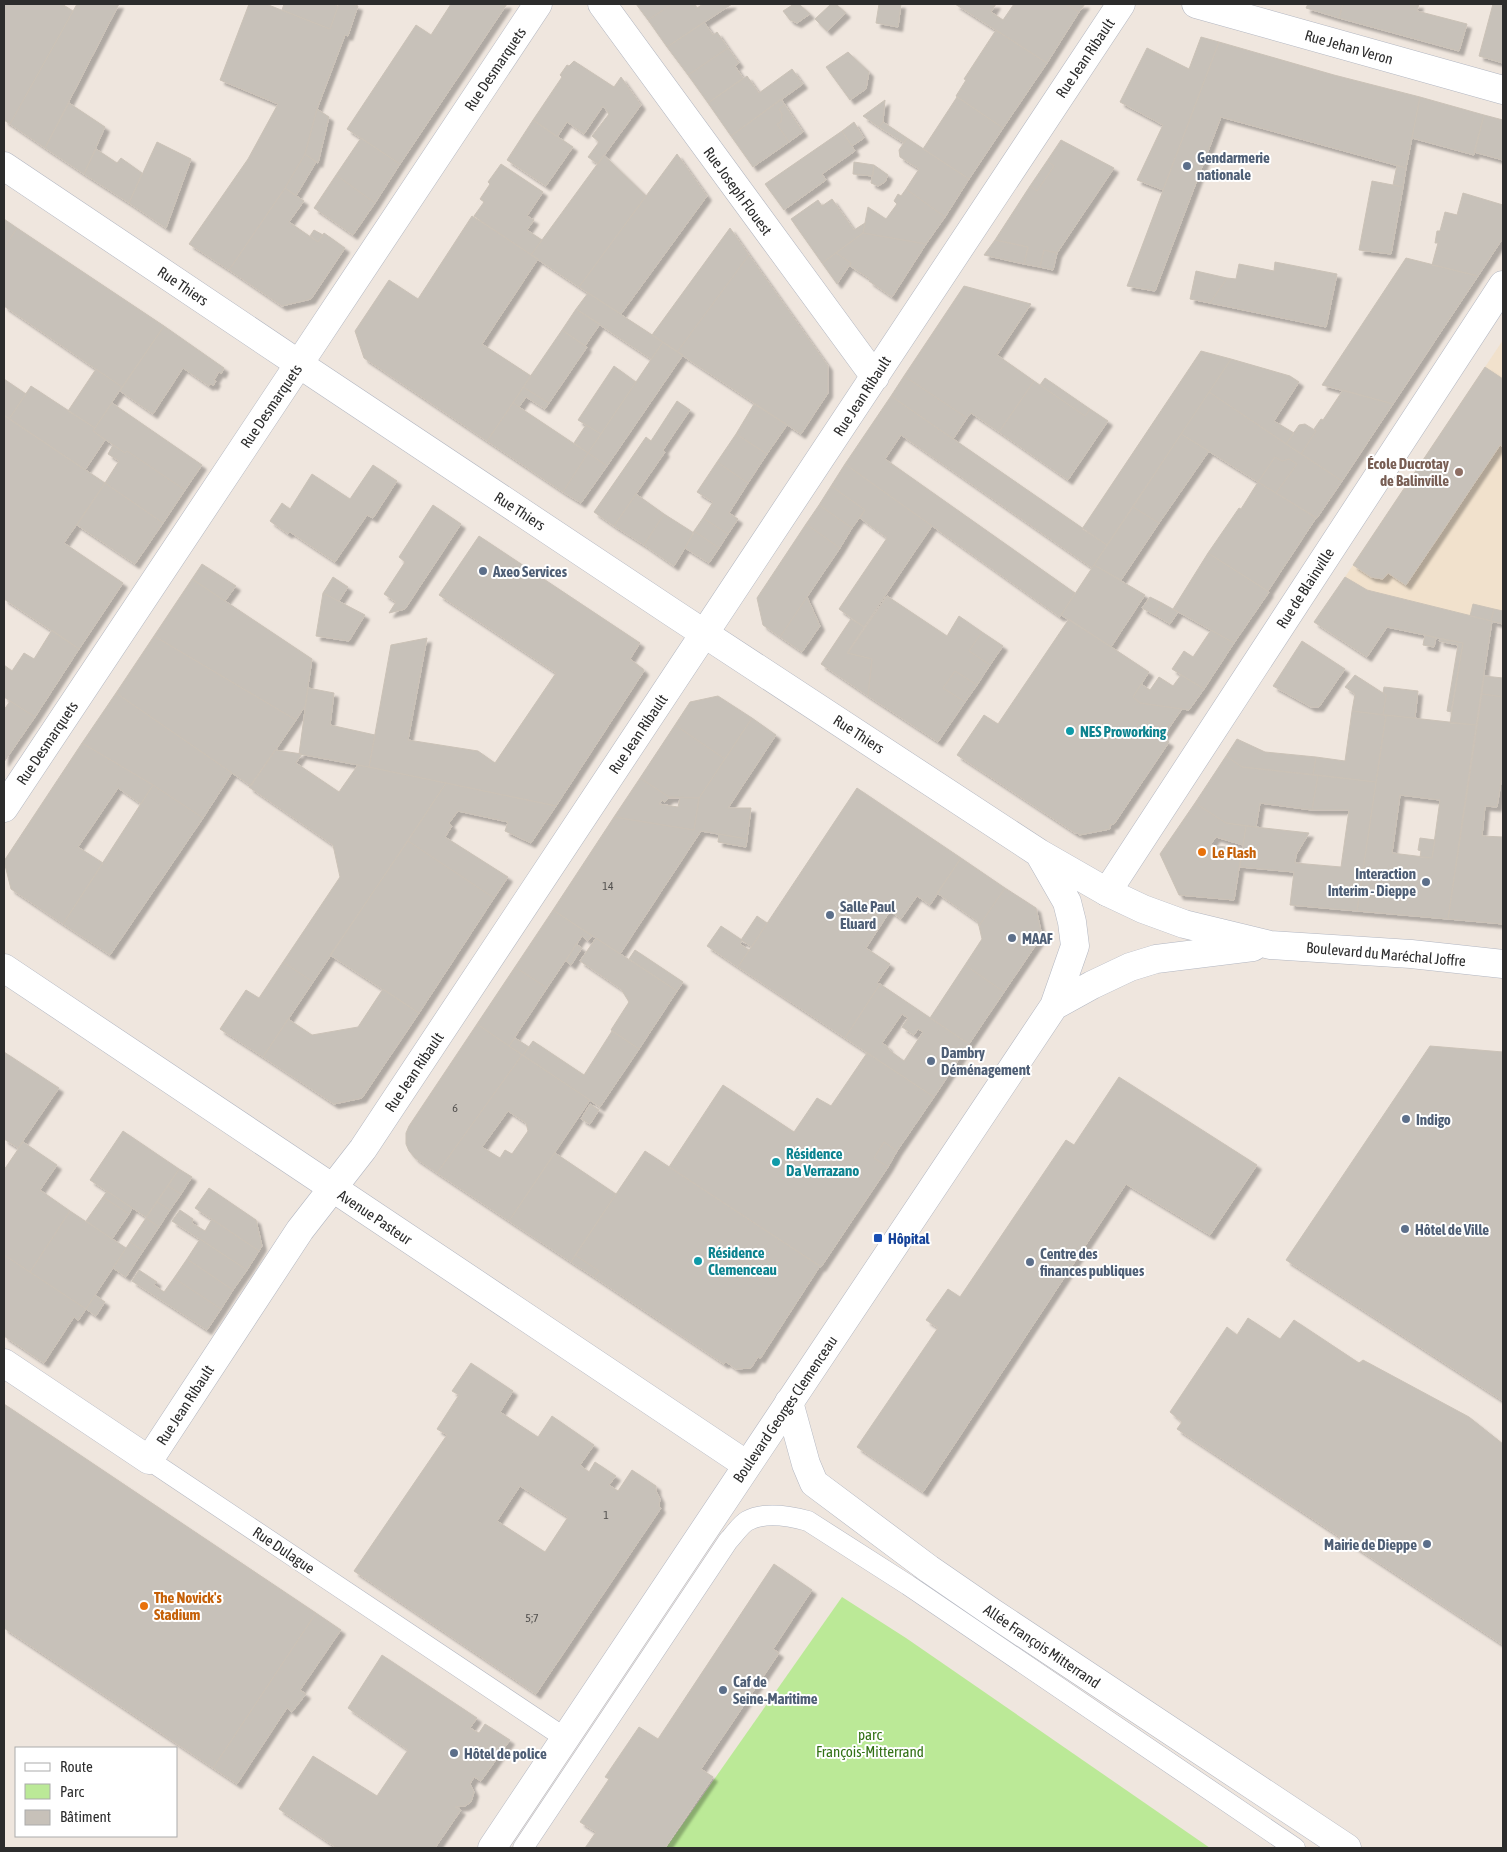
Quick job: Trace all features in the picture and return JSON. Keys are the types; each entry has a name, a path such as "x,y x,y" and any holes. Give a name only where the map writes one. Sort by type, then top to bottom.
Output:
{"street":[{"name":"Rue Desmarquets","path":"4,808 538,4"},
{"name":"Rue Joseph Flouest","path":"602,4 875,377"},
{"name":"Rue Jean Ribault","path":"149,1460 300,1230 364,1149 1122,4"},
{"name":"Rue Jehan Veron","path":"1196,4 1503,90"},
{"name":"Rue Thiers","path":"4,166 298,364 1039,854 1107,892"},
{"name":"Rue de Blainville","path":"1107,892 1503,284"},
{"name":"Rue Thiers","path":"1039,854 1067,902 1075,946 1054,1006"},
{"name":"Boulevard du Maréchal Joffre","path":"1107,892 1143,909 1184,924 1270,945 1411,954 1503,964"},
{"name":"Boulevard du Maréchal Joffre","path":"1092,985 1130,967 1156,959 1270,945"},
{"name":"Avenue Pasteur","path":"4,968 747,1465"},
{"name":"Boulevard Georges Clemenceau","path":"492,1848 1054,1006 1092,985"},
{"name":"Rue Dulague","path":"4,1363 149,1460"},
{"name":"Allée François Mitterrand","path":"789,1402 806,1464 814,1483 990,1611 1347,1848"}],"lane":[{"name":"Rue Dulague","path":"149,1460 565,1738"},
{"path":"523,1848 728,1541 746,1521 762,1516 790,1516 808,1521 1295,1848"}],"shaded area":[{"name":"École Ducrotay de Balinville","path":"1503,340 1503,624 1367,590 1345,577"}],"green space":[{"name":"parc François-Mitterrand","path":"842,1597 906,1638 1210,1848 666,1848"}],"building":[{"path":"4,4 62,4 73,11 10,124 4,120"},
{"path":"77,4 119,4 45,148 10,124"},
{"path":"249,4 266,4 330,29 339,4 358,6 348,36 345,35 317,109 305,154 285,188 229,270 189,244 248,159 278,104 220,80"},
{"path":"284,4 333,4 338,6 330,29 282,10"},
{"path":"451,4 507,4 400,164 347,129 416,25 431,35"},
{"path":"636,4 672,4 648,20"},
{"path":"672,4 695,4 697,8 703,4 732,4 667,47 648,20"},
{"path":"794,4 799,4 810,14 797,23 790,20 783,11"},
{"path":"831,4 836,4 846,13 827,31 815,19"},
{"path":"879,4 901,4 898,27 876,23"},
{"path":"955,4 996,4 991,12 1003,20 1014,4 1066,4 1079,12 1047,63"},
{"path":"1066,4 1085,4 1079,12"},
{"path":"1308,4 1343,4 1339,18 1306,8"},
{"path":"1343,4 1419,4 1417,11 1467,24 1459,51 1339,18"},
{"path":"1493,4 1503,4 1503,63 1479,56"},
{"path":"704,22 713,35 717,32 728,48 688,75 667,47"},
{"path":"996,30 1047,63 1003,128 956,96 966,80 964,79"},
{"path":"1201,37 1219,42 1163,190 1137,180 1163,125 1120,102 1147,48 1189,69"},
{"name":"Gendarmerie nationale","path":"1219,42 1420,97 1406,168 1221,117 1155,291 1127,286"},
{"path":"728,48 739,63 735,66 743,78 708,103 688,75"},
{"path":"848,52 869,72 866,89 850,100 826,67"},
{"path":"574,61 614,87 621,77 641,105 598,164 588,157 599,142 592,136 609,114 603,106 584,134 567,122 557,137 533,120 562,77 560,75 567,65 569,66"},
{"path":"792,69 803,84 731,136 708,103 747,76 759,93"},
{"path":"957,97 1003,128 969,179 923,149"},
{"path":"1420,97 1484,115 1474,155 1412,138"},
{"path":"781,99 785,105 779,109 782,114 781,122 777,124 789,142 753,167 731,136"},
{"path":"885,100 883,122 879,127 863,116"},
{"path":"69,103 105,127 84,174 45,148"},
{"path":"785,105 803,132 789,142 777,124 781,122 782,114 779,109"},
{"path":"317,109 329,117 318,163 305,154"},
{"path":"1484,115 1503,120 1503,160 1474,152"},
{"path":"533,120 573,147 546,186 507,160"},
{"path":"854,122 864,138 852,146 842,131"},
{"path":"883,122 907,138 904,143 879,127"},
{"path":"842,131 855,151 822,174 826,180 784,210 765,184"},
{"path":"361,138 400,164 375,203 336,175"},
{"path":"907,138 969,179 945,217 906,189 919,169 900,157 899,150"},
{"path":"1061,140 1114,168 1057,253 1044,250 1040,267 1024,264 1028,247 995,240 1030,186 1037,191 1054,166 1047,161"},
{"path":"157,142 191,159 166,228 129,203"},
{"path":"96,149 117,163 121,158 142,173 129,203 84,174"},
{"path":"305,154 316,162 296,196 285,188"},
{"path":"677,154 707,196 621,314 579,287"},
{"path":"604,155 646,196 579,287 531,255"},
{"path":"1047,161 1054,166 1037,191 1030,186"},
{"path":"854,162 874,165 873,176 853,174"},
{"path":"501,164 543,192 527,216 534,220 527,230 542,240 531,255 474,216 484,202 480,199 490,184 488,182"},
{"path":"874,165 888,175 885,182 878,186 871,183"},
{"path":"1397,165 1406,168 1403,187 1393,185"},
{"path":"336,175 375,203 353,235 314,208"},
{"path":"1372,181 1403,187 1391,254 1359,250"},
{"path":"285,188 304,201 289,222 318,242 324,233 345,248 311,299 282,306 229,270"},
{"path":"906,189 945,217 926,244 863,233 868,207 886,219 897,204 894,201 898,194 901,196"},
{"path":"1463,193 1503,205 1503,238 1478,276 1432,265 1438,243 1435,243 1437,231 1440,231 1445,212 1457,215"},
{"path":"832,199 854,230 865,223 863,233 822,263 791,219 818,200 822,206"},
{"path":"472,216 538,259 482,344 531,376 487,441 364,358 355,331 389,280 418,299"},
{"path":"4,219 17,228 4,248"},
{"path":"17,228 164,326 122,387 4,306 4,248"},
{"path":"730,228 749,255 677,352 652,335"},
{"path":"314,230 323,235 318,242 310,236"},
{"path":"863,233 926,244 892,297 869,281 870,279 850,266 851,263 836,253"},
{"path":"995,240 1028,247 1024,264 984,255"},
{"path":"1044,250 1057,253 1053,270 1040,267"},
{"path":"836,253 851,263 837,284 822,263"},
{"path":"749,255 828,366 828,393 801,434 677,352"},
{"path":"1406,258 1478,276 1393,404 1322,385"},
{"path":"1275,262 1337,274 1326,327 1210,303 1227,278 1236,279 1239,264 1274,271"},
{"path":"1196,271 1227,278 1210,303 1190,299"},
{"path":"964,286 1031,304 997,355 1034,381 999,432 971,413 967,418 904,376"},
{"path":"588,293 663,342 651,359 576,309"},
{"path":"576,309 600,324 585,346 562,330"},
{"path":"164,326 224,368 221,374 219,372 214,380 216,381 213,386 211,384 209,386 183,368 153,414 120,391"},
{"path":"562,330 587,347 549,403 523,387"},
{"path":"663,342 683,355 607,466 588,453"},
{"path":"1201,351 1231,359 1107,545 1082,529"},
{"path":"1231,359 1290,376 1299,382 1274,421 1294,433 1286,444 1209,392"},
{"path":"614,366 636,382 601,434 578,420"},
{"path":"1485,367 1503,379 1503,447 1500,445 1406,585 1388,573 1383,579 1371,577 1353,565"},
{"path":"96,369 122,387 95,428 68,411"},
{"path":"904,376 967,418 953,439 891,396"},
{"path":"1045,378 1090,409 1085,416 1040,385"},
{"path":"4,379 26,394 9,419 4,415"},
{"path":"1034,381 1085,416 1090,409 1108,421 1068,480 999,432"},
{"path":"31,386 95,428 93,431 105,440 85,470 9,419"},
{"path":"523,387 549,403 545,409 526,397 519,407 513,403"},
{"path":"1343,390 1393,404 1342,481 1301,454 1316,431 1314,429 1321,419 1323,420"},
{"path":"1209,392 1342,481 1317,518 1276,493 1297,464 1289,459 1282,461 1275,457 1258,482 1181,434"},
{"path":"891,396 1107,545 1092,568 901,435 885,459 1075,593 1060,617 845,464"},
{"path":"677,401 690,410 663,450 665,452 614,526 594,512 646,437 651,441"},
{"path":"112,403 202,465 185,490 127,451 125,453 93,431"},
{"path":"513,403 588,453 563,492 487,441"},
{"path":"754,404 787,425 767,454 736,434"},
{"path":"4,415 105,483 64,543 123,583 79,649 4,599"},
{"path":"1305,424 1316,431 1301,454 1286,444 1299,425"},
{"path":"586,425 601,434 588,453 574,443"},
{"path":"736,434 767,454 748,483 717,462"},
{"path":"1181,434 1209,451 1159,523 1133,507"},
{"path":"113,445 125,453 127,451 185,490 163,523 105,483 119,461 108,454"},
{"path":"588,453 607,466 581,503 563,492"},
{"path":"1275,457 1282,461 1289,459 1297,464 1276,493 1258,482"},
{"path":"717,462 748,483 729,513 738,519 728,534 703,518 713,502 697,492"},
{"path":"845,464 932,526 864,627 839,609 887,538 860,518 865,510 831,486"},
{"path":"373,465 397,481 373,518 367,515 335,562 270,521 282,503 290,509 312,474 350,499"},
{"path":"1258,482 1316,518 1268,591 1208,553 1239,508 1241,509"},
{"path":"105,483 163,523 135,564 77,525"},
{"path":"831,486 865,510 852,528 819,505"},
{"path":"636,494 664,514 644,545 614,526"},
{"path":"433,505 461,524 405,609 389,613 396,602 384,594 405,562 399,557"},
{"path":"819,505 852,528 840,548 806,524"},
{"path":"1133,507 1159,523 1121,580 1094,565"},
{"path":"664,514 694,533 674,566 644,545"},
{"path":"703,518 728,534 719,548 694,531"},
{"path":"806,524 840,548 780,637 763,625 757,598"},
{"path":"694,531 719,548 709,563 685,548"},
{"path":"479,536 640,643 630,659 644,671 556,806 369,767 391,645 427,638 408,740 478,751 495,763 556,673 439,595"},
{"path":"1208,553 1269,592 1234,643 1173,609"},
{"path":"202,564 236,586 225,601 192,579"},
{"path":"1094,565 1145,595 1111,647 1061,615"},
{"path":"333,577 348,587 339,601 323,593"},
{"path":"1345,577 1367,590 1492,621 1476,725 1450,723 1463,643 1387,627 1367,657 1314,622"},
{"path":"192,579 312,659 305,706 296,720 154,636"},
{"path":"323,593 365,615 349,641 316,636"},
{"path":"887,596 947,636 959,616 982,632 969,651 990,665 977,685 955,671 943,688 965,702 938,742 868,696 872,659 848,653"},
{"path":"807,597 820,626 802,652 780,637"},
{"path":"1150,597 1162,603 1155,615 1142,608"},
{"path":"1162,603 1178,612 1170,624 1155,615"},
{"path":"1473,604 1494,609 1491,621 1470,616"},
{"path":"1494,609 1503,611 1503,624 1491,621"},
{"path":"851,619 864,627 847,653 872,659 868,696 821,664"},
{"name":"NES Proworking","path":"1069,619 1149,672 1133,697 1140,703 1182,709 1162,738 1169,742 1114,824 1110,825 1110,829 1079,835 957,755 984,715 998,724"},
{"path":"52,630 79,649 35,717 4,697 4,665 12,671 24,653 34,659"},
{"path":"1211,630 1234,643 1204,689 1172,669 1184,651 1193,657"},
{"path":"982,632 1003,646 990,665 969,651"},
{"path":"1425,635 1436,638 1434,647 1423,645"},
{"path":"154,636 296,720 251,786 116,693"},
{"path":"1440,639 1463,643 1451,712 1447,711 1458,645 1439,641"},
{"path":"1302,641 1345,669 1319,707 1311,707 1273,686"},
{"path":"955,671 977,685 965,702 943,688"},
{"path":"1181,675 1204,689 1189,710 1140,703 1133,697 1141,684 1150,690 1159,677 1173,686"},
{"path":"1355,675 1386,695 1383,715 1352,711 1355,694 1345,687"},
{"path":"1484,676 1503,678 1503,697 1482,694"},
{"path":"1384,687 1418,691 1415,718 1383,715 1386,695 1383,693"},
{"path":"308,688 334,693 330,725 375,735 369,767 299,754"},
{"path":"116,693 232,773 203,818 153,785 82,743"},
{"path":"1482,694 1503,697 1503,770 1497,807 1485,806 1482,836 1503,837 1503,924 1448,919"},
{"path":"718,696 752,718 725,759 675,725 690,702"},
{"path":"10,701 35,717 4,762 4,710"},
{"path":"1352,711 1386,715 1376,782 1313,775 1316,757 1345,761"},
{"path":"1386,715 1476,725 1448,919 1357,911","holes":["1400,795 1440,800 1432,858 1392,853"]},
{"path":"752,718 776,735 728,808 751,808 747,839 701,831 620,954 553,910 614,817 694,830 699,798"},
{"path":"675,725 725,759 699,798 669,797 640,778"},
{"path":"1237,739 1265,752 1316,757 1313,775 1242,767 1226,756"},
{"path":"82,743 153,785 141,804 118,788 78,847 103,863 63,924 11,889 4,861"},
{"path":"275,750 302,754 296,763 339,792 358,765 446,783 313,982 283,962 340,877 333,845 249,787"},
{"path":"1226,756 1242,767 1318,775 1312,810 1260,803 1256,827 1226,823 1195,803"},
{"path":"1318,775 1376,782 1357,911 1290,905 1294,872 1240,867 1246,826 1309,833 1296,855 1295,863 1341,867 1349,810 1312,810"},
{"path":"640,778 669,797 699,798 694,830 614,817","holes":["669,798 680,798 678,807 659,804 662,800 665,802"]},
{"path":"446,783 556,806 531,843 505,831 508,822 458,811 449,823 452,826 445,837 508,877 494,898 408,841"},
{"path":"153,785 203,818 110,955 63,924"},
{"name":"Salle Paul Eluard","path":"857,788 961,858 930,905 917,896 901,919 890,911 866,948 890,964 877,983 880,984 845,1038 738,967"},
{"name":"Le Flash","path":"1195,803 1226,823 1246,826 1243,845 1216,837 1210,845 1242,849 1234,900 1179,895 1160,854"},
{"path":"719,834 747,839 746,847 718,842"},
{"path":"1420,838 1435,840 1432,858 1420,857 1421,851 1418,850"},
{"path":"408,841 494,898 419,1013 330,955"},
{"path":"961,858 1005,888 979,926 977,921 937,893"},
{"path":"1005,888 1036,908 1042,936 1004,992 965,965 982,939 979,926"},
{"path":"553,910 592,936 588,941 582,936 547,988 515,967"},
{"path":"757,916 767,923 752,947 741,940"},
{"path":"721,926 742,940 740,944 749,950 738,967 707,946"},
{"path":"596,938 677,991 639,1049 611,1030 629,1002 621,989 580,961"},
{"path":"576,944 582,948 571,965 566,961"},
{"path":"635,950 683,982 677,991 629,959"},
{"path":"283,962 313,982 263,1057 220,1029 246,990 259,998"},
{"path":"965,965 1004,992 969,1044 930,1018"},
{"path":"515,967 547,988 509,1046 477,1024"},
{"path":"880,984 969,1044 934,1097 845,1038","holes":["902,1014 908,1018 902,1027 914,1035 918,1029 923,1032 904,1061 882,1043"]},
{"path":"383,989 419,1013 362,1098 334,1104 263,1057 288,1019 312,1035 358,1027"},
{"path":"477,1024 522,1055 437,1173 415,1158 409,1151 406,1144 406,1133"},
{"path":"612,1031 639,1049 600,1107 523,1055 533,1041 584,1075"},
{"path":"515,1038 529,1047 523,1055 509,1046"},
{"name":"Hôtel de Ville","path":"1430,1046 1503,1052 1503,1401 1286,1260"},
{"path":"4,1052 59,1088 18,1148 4,1139"},
{"name":"Résidence Da Verrazano","path":"867,1053 934,1097 897,1151 884,1142 874,1158 888,1167 821,1267 669,1167 723,1085 794,1132 817,1098 831,1106"},
{"path":"522,1055 590,1100 509,1221 437,1173","holes":["508,1111 526,1123 528,1131 512,1154 505,1150 500,1158 482,1147"]},
{"name":"Centre des finances publiques","path":"1119,1077 1257,1165 1210,1235 1126,1184 923,1492 857,1447 938,1328 926,1320 948,1289 960,1297 1066,1140 1074,1145"},
{"path":"590,1104 599,1110 590,1124 581,1119"},
{"path":"123,1131 179,1169 146,1217 90,1180"},
{"path":"23,1142 57,1165 40,1190 70,1211 30,1272 4,1255 4,1170"},
{"path":"884,1142 897,1151 888,1167 874,1158"},
{"name":"Résidence Clemenceau","path":"645,1151 820,1266 760,1359 758,1357 751,1368 736,1369 726,1362 724,1364 594,1277 599,1271 575,1255"},
{"path":"555,1153 616,1194 571,1262 509,1221"},
{"path":"179,1169 192,1177 181,1194 168,1186"},
{"path":"168,1186 181,1194 170,1210 157,1202"},
{"path":"209,1188 256,1220 262,1246 259,1251 195,1208"},
{"path":"107,1191 132,1208 129,1214 103,1197"},
{"path":"103,1197 129,1214 112,1239 86,1221"},
{"path":"157,1202 170,1210 159,1227 146,1218"},
{"path":"180,1210 193,1219 192,1223 205,1231 212,1219 259,1251 247,1270 172,1221"},
{"path":"70,1211 126,1248 86,1309 30,1272"},
{"path":"146,1218 159,1227 143,1251 130,1242"},
{"path":"200,1239 247,1270 233,1290 187,1259"},
{"path":"130,1242 143,1251 126,1277 113,1268"},
{"path":"4,1255 86,1309 78,1321 74,1317 44,1363 4,1336"},
{"path":"575,1255 599,1271 594,1277 571,1262"},
{"path":"187,1259 233,1290 221,1309 174,1278"},
{"path":"139,1270 157,1282 154,1285 164,1292 174,1278 221,1309 207,1330 132,1281"},
{"path":"95,1295 105,1302 96,1316 86,1309"},
{"name":"Mairie de Dieppe","path":"1248,1318 1280,1339 1294,1320 1359,1363 1363,1360 1469,1417 1503,1444 1503,1645 1177,1429 1182,1422 1170,1412 1227,1327 1237,1335"},
{"path":"471,1363 513,1391 500,1412 538,1437 552,1416 594,1445 580,1465 589,1472 595,1462 616,1476 609,1485 618,1491 632,1470 656,1486 660,1499 659,1506 661,1508 536,1694 354,1571 447,1435 437,1429 459,1395 452,1391","holes":["520,1486 568,1517 545,1552 497,1521"]},
{"path":"4,1404 316,1613 213,1768 4,1628"},
{"name":"Caf de Seine-Maritime","path":"774,1564 812,1590 773,1649 779,1653 701,1769 713,1777 665,1848 585,1848 596,1832 580,1822 609,1779 605,1777 639,1727 658,1739"},
{"path":"316,1613 341,1630 300,1690 306,1694 292,1712 287,1708 237,1784 213,1768"},
{"name":"Hôtel de police","path":"382,1655 477,1718 470,1728 479,1733 485,1724 510,1740 481,1781 474,1777 470,1784 474,1792 471,1802 465,1806 455,1807 461,1810 435,1848 337,1848 279,1809 313,1756 377,1796 408,1750 348,1708"}],"place":[{"name":"Gendarmerie nationale","path":"1187,166"},
{"name":"École Ducrotay de Balinville","path":"1459,472"},
{"name":"Axeo Services","path":"483,571"},
{"name":"NES Proworking","path":"1070,731"},
{"name":"Le Flash","path":"1202,852"},
{"name":"Interaction Interim - Dieppe","path":"1426,882"},
{"name":"Salle Paul Eluard","path":"830,915"},
{"name":"MAAF","path":"1012,938"},
{"name":"Dambry Déménagement","path":"931,1061"},
{"name":"Indigo","path":"1406,1119"},
{"name":"Résidence Da Verrazano","path":"776,1162"},
{"name":"Hôtel de Ville","path":"1405,1229"},
{"name":"Hôpital","path":"878,1238"},
{"name":"Résidence Clemenceau","path":"698,1261"},
{"name":"Centre des finances publiques","path":"1030,1262"},
{"name":"Mairie de Dieppe","path":"1427,1544"},
{"name":"The Novick's Stadium","path":"144,1606"},
{"name":"Caf de Seine-Maritime","path":"723,1690"},
{"name":"Hôtel de police","path":"454,1753"}]}
